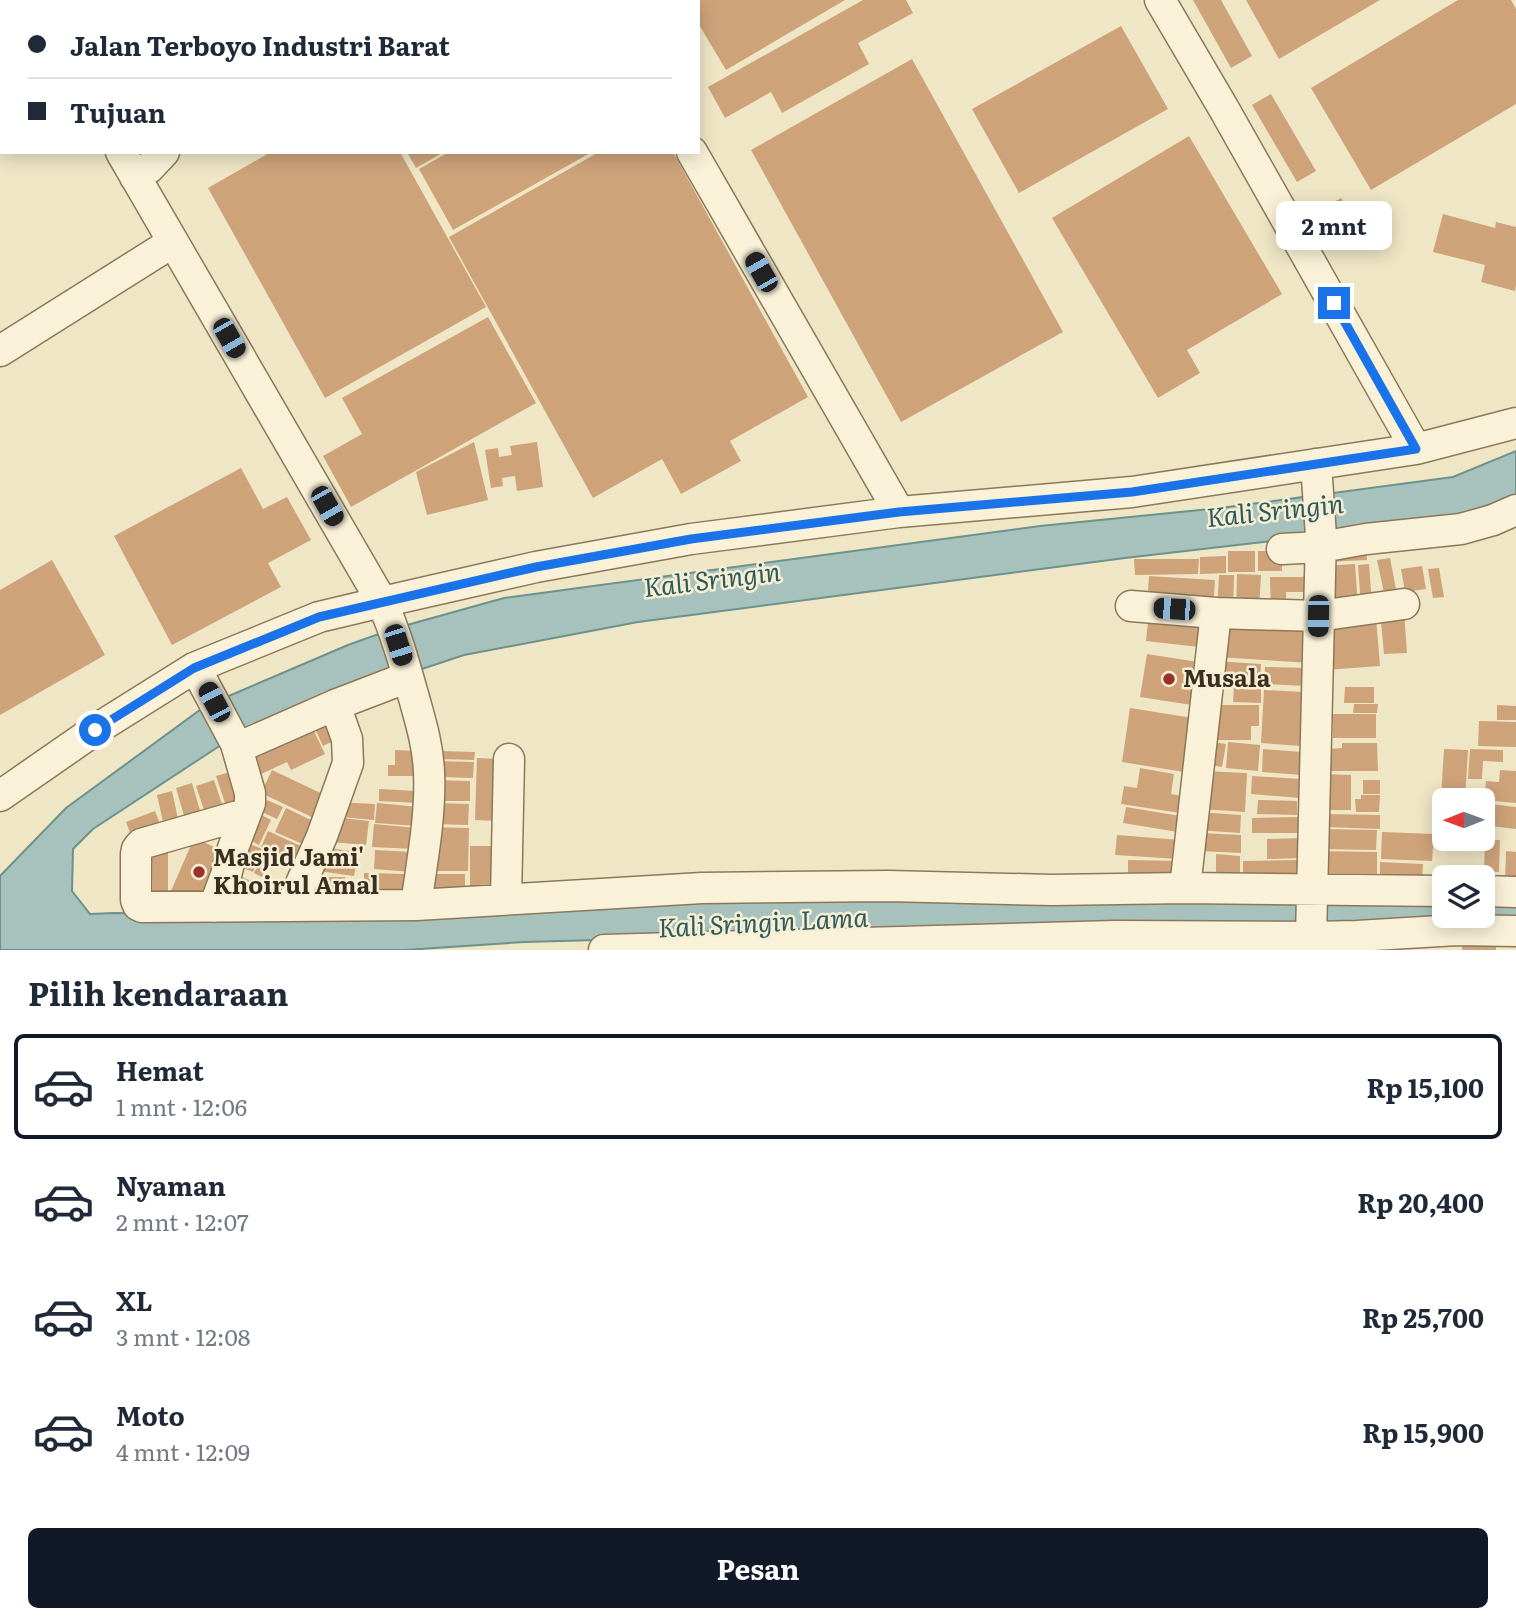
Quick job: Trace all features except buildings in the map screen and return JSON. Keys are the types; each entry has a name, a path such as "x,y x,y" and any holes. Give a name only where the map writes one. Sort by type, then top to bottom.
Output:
{"street":[{"path":"1160,0 1416,449"},
{"path":"128,165 149,168 162,154"},
{"path":"693,154 899,512"},
{"path":"128,165 386,610 408,674 426,743 429,772 428,809 416,905"},
{"path":"0,351 173,242"},
{"path":"0,796 95,730 198,675 319,617 386,610 536,567 691,539 899,512 1317,473 1516,423"},
{"path":"1312,934 1321,541 1317,473"},
{"path":"1282,549 1321,541 1461,529 1516,510"},
{"path":"1131,606 1216,613 1318,616 1404,604"},
{"path":"1185,888 1216,613"},
{"path":"237,746 408,674"},
{"path":"198,675 237,746 250,793 250,803 214,907"},
{"path":"291,906 322,836 348,763 347,739 335,705"},
{"path":"506,899 509,759"},
{"path":"245,814 141,845 136,854 138,905 416,905 702,888 888,886 1052,890 1185,888 1312,895 1432,891"},
{"path":"1495,891 1516,892"},
{"path":"604,950 1115,936 1263,943 1312,934 1357,943 1457,930 1516,930"}],"water":[{"path":"1516,451 1516,500 1464,518 1328,534 1325,494 1453,477"},
{"name":"Kali Sringin","path":"1311,496 1314,536 638,622 464,655 416,671 400,627 504,598 1040,526"},
{"path":"387,631 401,676 237,737 217,701 348,645"},
{"path":"204,707 227,741 93,829 73,849 72,891 90,914 457,916 622,899 1302,897 1303,925 524,942 405,950 0,950 0,876 66,808"}],"waterway":[{"name":"Kali Sringin Lama","path":"1495,914 1516,913"},
{"name":"Kali Sringin Lama","path":"1267,915 1432,914"}],"place":[{"name":"Musala","path":"1169,679"},
{"name":"Masjid Jami' Khoirul Amal","path":"199,872"}],"route":[{"path":"95,730 194,668 319,617 536,567 691,539 899,512 1132,492 1416,449 1334,303"}]}
